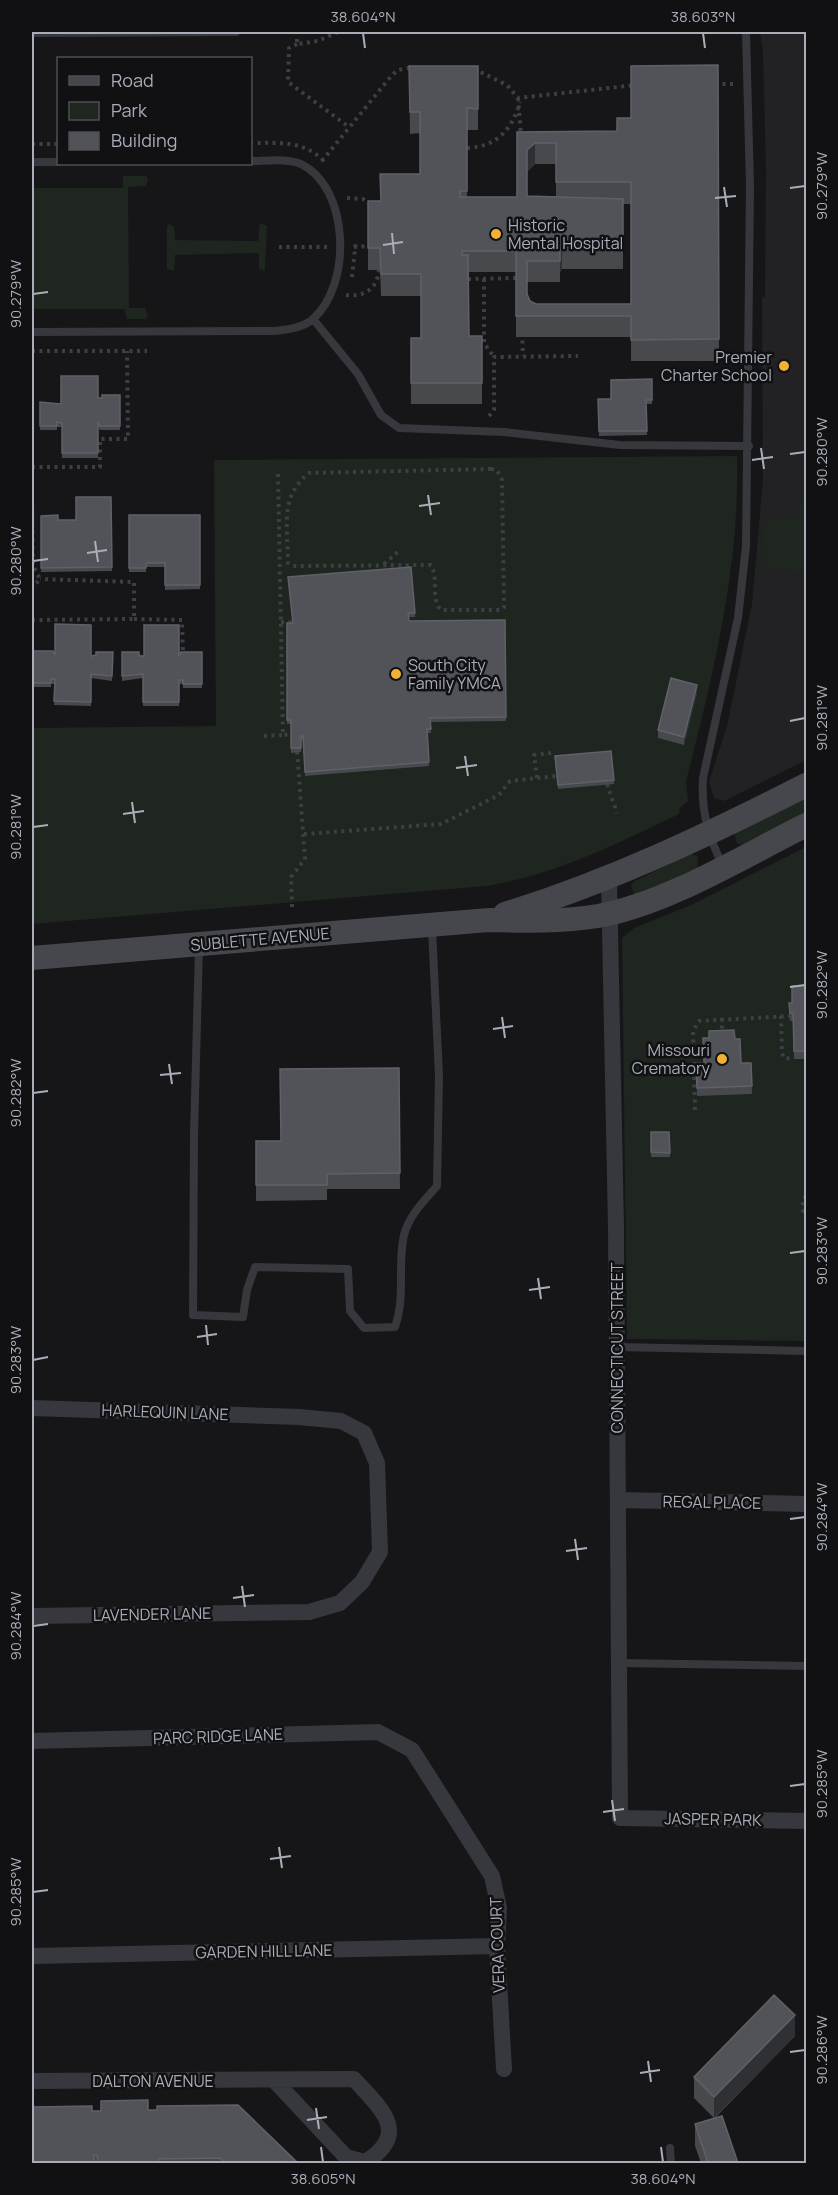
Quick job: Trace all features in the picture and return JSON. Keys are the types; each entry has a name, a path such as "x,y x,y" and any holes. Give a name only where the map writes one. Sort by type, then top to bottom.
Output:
{"street":[{"name":"SUBLETTE AVENUE","path":"489,920 609,879 708,835 807,785"},
{"name":"SUBLETTE AVENUE","path":"32,958 432,924 489,920 548,921 609,913 672,891 807,825"},
{"name":"CONNECTICUT STREET","path":"609,879 617,1347 620,1818"},
{"name":"HARLEQUIN LANE","path":"32,1408 299,1417 341,1421 364,1433 377,1463 380,1551 362,1582 340,1603 309,1612"},
{"name":"REGAL PLACE","path":"618,1500 807,1504"},
{"name":"LAVENDER LANE","path":"32,1616 309,1612"},
{"name":"PARC RIDGE LANE","path":"32,1741 378,1732 401,1744"},
{"name":"VERA COURT","path":"401,1744 414,1753 492,1876 499,1908 496,1946 504,2069"},
{"name":"JASPER PARK","path":"620,1818 807,1821"},
{"name":"GARDEN HILL LANE","path":"32,1956 496,1946"},
{"name":"DALTON AVENUE","path":"32,2081 354,2079 386,2114 389,2135 381,2152 365,2162 346,2157 274,2080"}],"lane":[{"path":"32,33 236,32"},
{"path":"723,866 704,821 703,778 738,618 746,546 748,84 746,32"},
{"path":"32,332 274,331 288,330 313,319 331,291 339,269 340,247 335,207 327,190 311,172 300,164 285,161 252,161"},
{"path":"32,162 57,162"},
{"path":"313,319 358,374 381,415 399,428 504,432 611,445 748,446"},
{"path":"199,944 194,1135 193,1315 243,1317 255,1267 348,1269 350,1311 364,1328 395,1327 401,1309 404,1236 415,1210 437,1186 439,1076 432,924"},
{"path":"617,1347 807,1351"},
{"path":"619,1663 807,1666"},
{"path":"670,2148 671,2163"}],"path":[{"path":"338,32 318,41 297,42 289,48 288,82 349,127"},
{"path":"311,172 392,75 398,70 416,67"},
{"path":"467,67 494,77 507,85 519,100 521,142"},
{"path":"703,85 748,84"},
{"path":"519,100 648,85"},
{"path":"467,148 484,147 493,143 511,122 519,100"},
{"path":"252,143 296,144 305,147 327,165"},
{"path":"32,144 57,144"},
{"path":"343,190 350,207"},
{"path":"346,198 363,199 375,210"},
{"path":"341,305 354,269 356,234"},
{"path":"279,247 321,247"},
{"path":"346,295 360,295 373,288 378,281 379,270"},
{"path":"522,272 522,289"},
{"path":"468,279 522,278"},
{"path":"478,417 488,417 494,410 494,357 484,343 484,279"},
{"path":"523,356 522,331 533,331"},
{"path":"476,343 484,343"},
{"path":"32,351 147,351"},
{"path":"32,467 100,467 100,439 128,439 127,351"},
{"path":"494,357 578,356"},
{"path":"279,562 288,562 293,566 431,565 435,574 436,604 441,610 504,608 502,480 497,470 309,473 293,488 288,498 288,562"},
{"path":"278,474 283,735"},
{"path":"32,501 33,566 40,579"},
{"path":"383,564 401,549"},
{"path":"407,564 408,572"},
{"path":"34,585 40,579 134,582 134,619"},
{"path":"32,620 182,620 183,654"},
{"path":"280,622 293,622"},
{"path":"292,907 290,882 305,859 296,734"},
{"path":"264,736 302,734"},
{"path":"537,778 534,755 551,753"},
{"path":"304,834 441,824 499,795 510,781 557,776"},
{"path":"607,784 617,813"},
{"path":"781,1016 782,1053 784,1058 794,1059"},
{"path":"695,1110 693,1031 699,1021 790,1016"},
{"path":"722,1018 722,1038"},
{"path":"806,1100 807,1109"},
{"path":"807,1197 803,1198 803,1211 807,1210"}],"shaded area":[{"name":"Premier Charter School","path":"760,32 806,32 806,760 724,801 714,798 709,782 727,726 752,604 763,480 762,298 765,296 766,171 763,52"}],"green space":[{"path":"123,176 146,176 148,179 146,186 128,187 129,308 145,308 148,316 146,319 127,319 124,309 32,309 32,188 123,188"},
{"path":"260,223 267,226 265,271 259,269 259,253 175,255 174,271 167,269 167,227 169,224 174,227 175,240 258,241"},
{"path":"737,456 734,539 723,621 686,782 688,801 680,808 679,814 563,866 487,886 32,924 32,728 216,726 214,460"},
{"path":"800,499 806,501 806,574 760,567 765,517 792,519"},
{"path":"806,795 806,813 744,845 737,844 734,832"},
{"path":"806,847 806,1341 627,1339 622,938 634,928 691,905"},
{"path":"690,854 698,856 697,868 671,882 634,895 631,885 635,881"}],"building":[{"name":"Historic Mental Hospital","path":"718,65 719,339 631,340 631,316 516,316 516,251 462,251 462,255 468,255 469,336 482,336 482,383 411,383 411,338 421,338 421,274 381,274 380,248 368,248 368,201 381,201 380,174 420,174 420,112 410,112 409,66 478,66 478,109 467,108 467,191 460,191 460,197 517,197 517,132 617,131 617,118 631,118 631,66","holes":["535,143 556,143 556,182 631,182 631,304 536,304 530,301 527,294 527,261 560,261 562,247 623,248 623,199 527,196 527,150"]},
{"path":"61,376 98,376 98,398 102,398 102,395 120,395 120,426 100,426 98,423 98,453 62,453 62,423 57,422 57,426 40,426 40,402 61,404"},
{"path":"652,379 652,400 646,400 647,431 599,431 598,399 611,399 611,380"},
{"path":"76,497 111,497 112,567 41,568 41,516 58,515 58,520 76,520"},
{"path":"129,515 200,515 200,585 165,585 165,563 146,563 146,568 129,568"},
{"name":"South City Family YMCA","path":"411,567 415,613 408,613 409,621 505,620 506,717 430,718 431,729 427,729 429,762 305,772 303,736 301,736 301,748 291,748 291,720 287,720 287,623 293,623 288,577"},
{"path":"55,624 91,625 91,656 96,655 96,652 113,652 112,676 91,674 91,702 54,701 55,679 51,679 51,683 32,683 33,651 53,651 55,655"},
{"path":"144,625 179,625 179,656 181,652 202,652 202,684 183,684 183,680 179,680 179,702 143,702 143,674 122,676 122,652 139,652 139,656 144,656"},
{"path":"671,678 697,685 684,737 658,730"},
{"path":"611,751 614,780 558,785 555,756"},
{"path":"792,986 807,986 807,1051 794,1051 793,1013 790,1013 789,1003 792,1003"},
{"name":"Missouri Crematory","path":"734,1030 735,1039 740,1039 741,1063 751,1063 752,1086 697,1088 696,1063 704,1063 703,1038 709,1038 709,1031"},
{"path":"399,1068 400,1173 327,1174 327,1185 256,1185 256,1141 281,1141 280,1069"},
{"path":"651,1132 669,1132 670,1153 651,1152"},
{"path":"774,1995 795,2015 714,2097 694,2077"},
{"path":"148,2100 148,2110 157,2110 157,2106 238,2105 298,2163 225,2163 220,2158 159,2159 159,2163 98,2163 97,2155 94,2155 94,2162 32,2162 32,2107 92,2106 92,2111 101,2111 101,2101"},
{"path":"722,2116 738,2163 708,2163 695,2124"}],"place":[{"name":"Historic Mental Hospital","path":"496,234"},
{"name":"Premier Charter School","path":"784,366"},
{"name":"South City Family YMCA","path":"396,674"},
{"name":"Missouri Crematory","path":"722,1059"}]}
